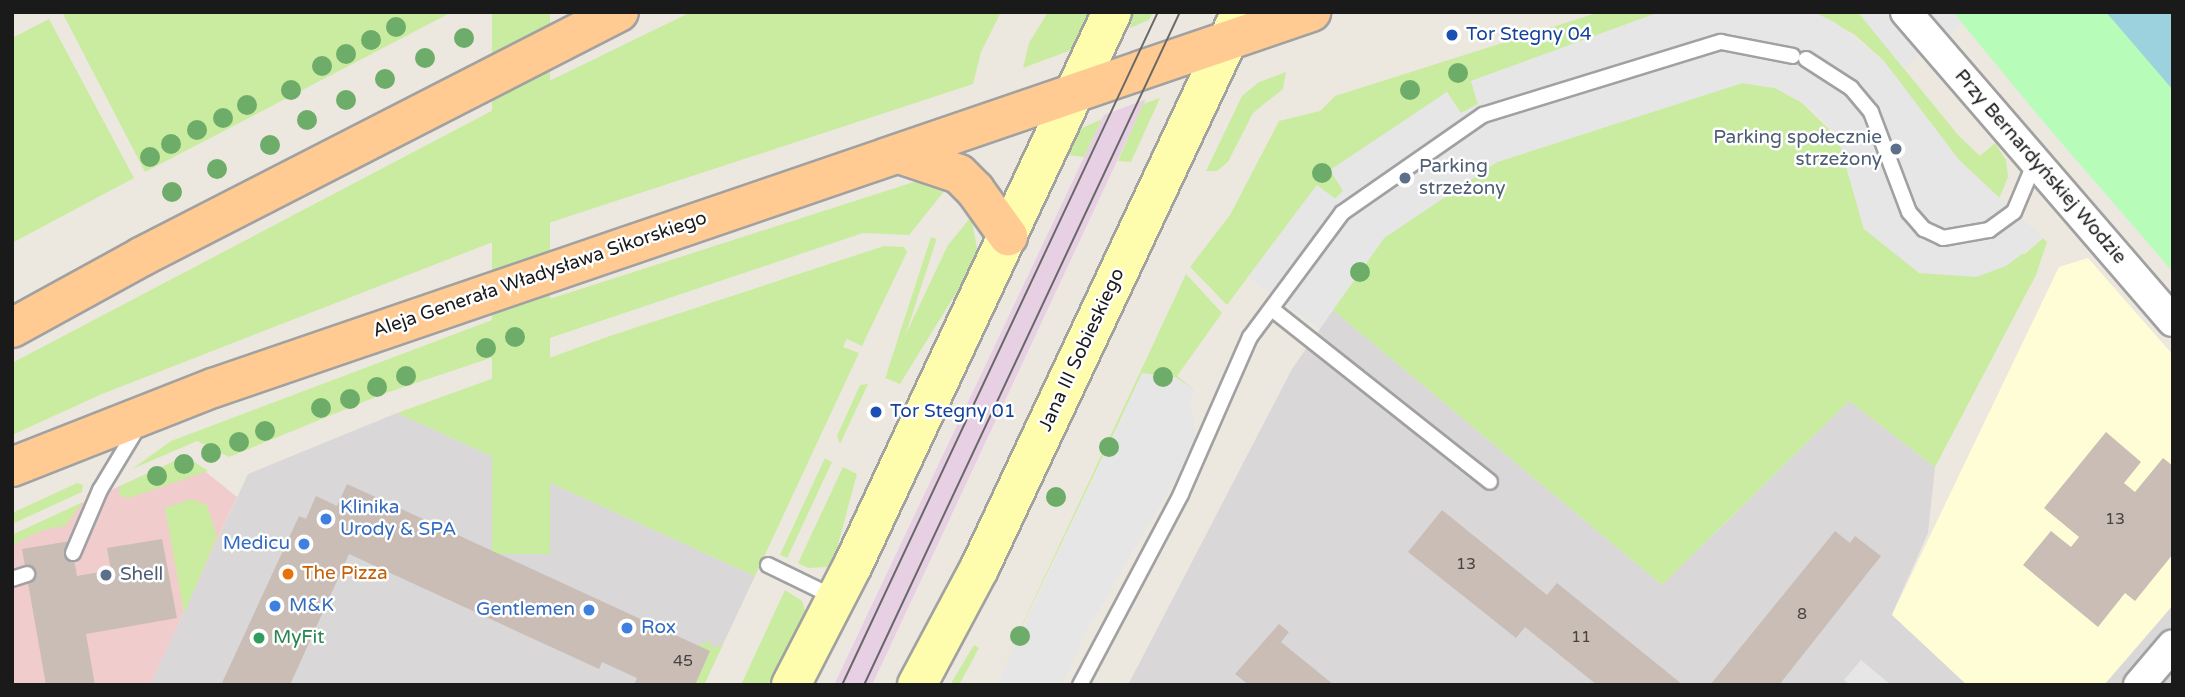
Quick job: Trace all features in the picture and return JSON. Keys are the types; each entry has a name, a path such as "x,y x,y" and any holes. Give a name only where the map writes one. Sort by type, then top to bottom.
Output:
{"main road":[{"path":"12,328 141,257 619,12"},
{"path":"790,685 836,598 1112,12"},
{"name":"Aleja Generała Władysława Sikorskiego","path":"12,467 149,410 1073,96 1234,26 1311,12"},
{"name":"Jana III Sobieskiego","path":"918,685 979,569 1234,26"},
{"path":"899,154 959,174 975,190 1008,236"}],"street":[{"name":"Przy Bernardyńskiej Wodzie","path":"1906,12 2173,321"},
{"path":"2139,685 2173,645"}],"lane":[{"path":"1080,685 1181,494 1250,337 1342,213 1483,115 1721,42 1799,57 1851,88 1871,112 1909,212 1924,229 1943,238 1989,230 2014,212 2035,162"},
{"path":"1272,309 1490,482"},
{"path":"73,553 100,490 149,410"},
{"path":"768,565 836,598"},
{"path":"12,579 27,574"}],"shaded area":[{"name":"Parking strzeżony","path":"1660,12 1814,12 1836,23 1883,60 1959,160 2043,238 2006,266 1976,277 1919,273 1864,229 1838,138 1813,109 1775,88 1742,83 1497,162 1384,238 1319,329 1248,277 1317,185 1335,199 1343,191 1330,170 1447,92 1461,113 1478,104 1471,81"},
{"path":"1858,12 1887,12 1921,53 1904,69"},
{"path":"1927,12 1953,12 1962,23 1947,37"},
{"path":"1146,99 872,685 834,685 1104,115"},
{"path":"2088,258 2173,355 2173,605 2104,685 1967,685 1892,615 2059,267"},
{"path":"1333,310 1662,585 1849,401 1935,467 1928,533 1892,614 1967,685 1128,685 1292,369"},
{"path":"1142,373 1175,377 1195,390 1189,401 1198,441 1088,628 1062,685 997,685"},
{"path":"397,413 755,576 704,685 150,685 248,474"},
{"name":"Shell","path":"186,456 237,497 150,685 12,685 12,535"},
{"path":"2173,605 2173,685 2104,685"},
{"path":"1861,660 1891,685 1850,685 1844,680"}],"green space":[{"path":"62,12 452,12 145,172"},
{"path":"492,12 550,12 550,554 492,554"},
{"path":"691,12 1001,12 981,52 973,84 503,238 102,394 12,435 12,363 539,86"},
{"path":"1048,12 1091,12 1074,49 1023,68 1029,43"},
{"path":"1134,12 1153,12 1149,20 1130,28"},
{"path":"1600,12 1660,12 1471,81 1478,104 1460,114 1447,92 1331,171 1344,190 1335,199 1317,185 1227,305 1190,267 1230,215 1279,121 1320,111 1335,96"},
{"path":"1814,12 1858,12 1958,135 1980,156 1995,143 2006,160 2008,177 1999,199 1959,160 1883,60 1855,35"},
{"path":"1953,12 2173,12 2173,272 2041,119"},
{"path":"49,19 134,178 12,243 12,38"},
{"path":"1286,72 1283,89 1253,113 1228,162 1217,171 1206,171 1242,96 1259,82"},
{"path":"1742,83 1775,88 1800,101 1838,138 1864,229 2025,254 2043,238 2047,242 2036,275 1935,467 1849,401 1662,585 1333,310 1384,238 1497,162"},
{"path":"1160,98 1131,162 1118,161 1143,104"},
{"path":"1102,119 1084,157 1067,155 1080,129"},
{"path":"917,181 946,189 909,235 863,233 383,394 229,457 197,441 132,469 171,441 537,303"},
{"path":"971,217 977,248 969,272 900,384 885,378 948,245"},
{"path":"931,237 937,239 893,374 887,372"},
{"path":"884,246 904,247 907,252 862,346 847,339 843,347 859,353 755,576 397,413 610,336"},
{"path":"1186,274 1222,313 1177,376 1195,390 1175,377 1142,374 994,685"},
{"path":"868,384 840,444 837,436 860,385"},
{"path":"186,456 208,471 128,498 119,495 120,486"},
{"path":"825,459 832,462 787,558 780,555"},
{"path":"843,467 857,474 836,552 827,567 808,568 798,563"},
{"path":"77,483 83,485 82,492 12,524 12,513"},
{"path":"191,499 207,505 217,537 184,613 165,508"},
{"path":"83,502 65,526 43,530 12,545 12,535"},
{"path":"785,590 802,601 806,614 768,685 741,685"},
{"path":"710,641 712,648 723,644 704,685 695,685 710,651 698,645"},
{"path":"974,645 979,648 959,685 950,685"}],"water":[{"path":"2106,12 2173,12 2173,90"}],"building":[{"path":"2106,432 2141,462 2124,483 2135,492 2163,458 2173,466 2173,554 2135,601 2125,593 2098,627 2023,565 2051,531 2071,547 2079,537 2044,508"},
{"path":"347,484 710,651 695,685 634,685 637,678 602,662 599,669 349,554 290,685 221,685 299,516 306,519 316,496 337,506"},
{"path":"1442,510 1547,595 1557,583 1683,685 1597,685 1525,627 1516,638 1408,552"},
{"path":"1835,531 1850,543 1855,536 1881,556 1779,685 1710,685"},
{"path":"162,539 177,618 86,634 95,685 46,685 22,549 71,541 77,576 111,570 107,548"},
{"path":"1279,624 1289,632 1281,642 1334,685 1249,685 1235,674"}],"tram line":[{"path":"842,685 1158,12"},
{"path":"864,685 1180,12"}],"place":[{"name":"Tor Stegny 04","path":"1452,35"},
{"name":"Parking społecznie strzeżony","path":"1896,149"},
{"name":"Parking strzeżony","path":"1405,178"},
{"name":"Tor Stegny 01","path":"876,412"},
{"name":"Klinika Urody & SPA","path":"326,519"},
{"name":"Medicu","path":"304,544"},
{"name":"The Pizza","path":"288,574"},
{"name":"Shell","path":"106,575"},
{"name":"M&K","path":"275,606"},
{"name":"Gentlemen","path":"589,610"},
{"name":"Rox","path":"627,628"},
{"name":"MyFit","path":"259,638"}]}
